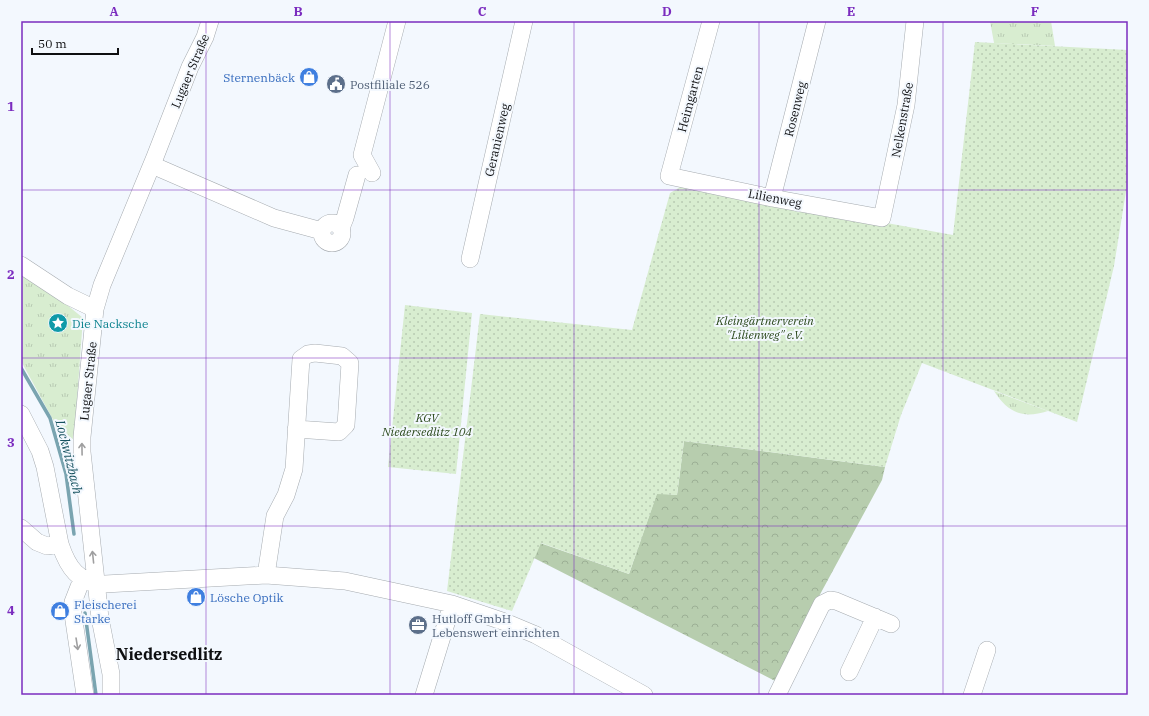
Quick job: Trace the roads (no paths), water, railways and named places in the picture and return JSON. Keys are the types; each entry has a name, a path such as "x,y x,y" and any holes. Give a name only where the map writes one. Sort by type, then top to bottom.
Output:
{"street":[{"name":"Lugaer Straße","path":"112,695 111,674 100,618 89,581 82,452 82,437 95,309 102,285 152,165 190,67 205,37 210,21"},
{"path":"152,165 274,218 322,231 325,225 332,223 339,225 341,228 364,174 362,155 397,21"},
{"name":"Geranienweg","path":"470,259 524,21"},
{"name":"Heimgarten","path":"669,176 711,21"},
{"name":"Rosenweg","path":"772,198 817,21"},
{"name":"Nelkenstraße","path":"882,218 906,105 915,21"},
{"name":"Lilienweg","path":"669,176 772,198 882,218"},
{"path":"21,265 68,296 95,309"},
{"path":"266,575 275,516 286,495 294,469 296,429 301,358 308,354 315,353 342,356 350,363 346,425 339,432 296,429"},
{"path":"21,414 37,444 45,467 60,544 68,564 75,573 89,581 266,575 345,581 452,604 505,622 536,634 644,695"},
{"path":"21,528 37,542 47,546 60,544"},
{"path":"85,695 73,614 73,602 89,581"},
{"path":"777,695 822,604 830,600 836,601 891,624"},
{"path":"424,695 452,604"},
{"path":"849,672 875,617"},
{"path":"972,695 987,650"}],"waterway":[{"name":"Lockwitzbach","path":"21,368 50,418 66,474 74,534"},
{"name":"Lockwitzbach","path":"85,613 96,695"}],"place":[{"name":"Sternenbäck","path":"309,77"},
{"name":"Postfiliale 526","path":"336,84"},
{"name":"Die Nacksche","path":"58,323"},
{"name":"Lösche Optik","path":"196,597"},
{"name":"Fleischerei Starke","path":"60,611"},
{"name":"Hutloff GmbH Lebenswert einrichten","path":"418,625"}],"district":[{"name":"Niedersedlitz","path":"169,654"}],"park label":[{"name":"Kleingärtnerverein \"Lilienweg\" e.V.","path":"765,327"},
{"name":"KGV Niedersedlitz 104","path":"427,424"}]}
